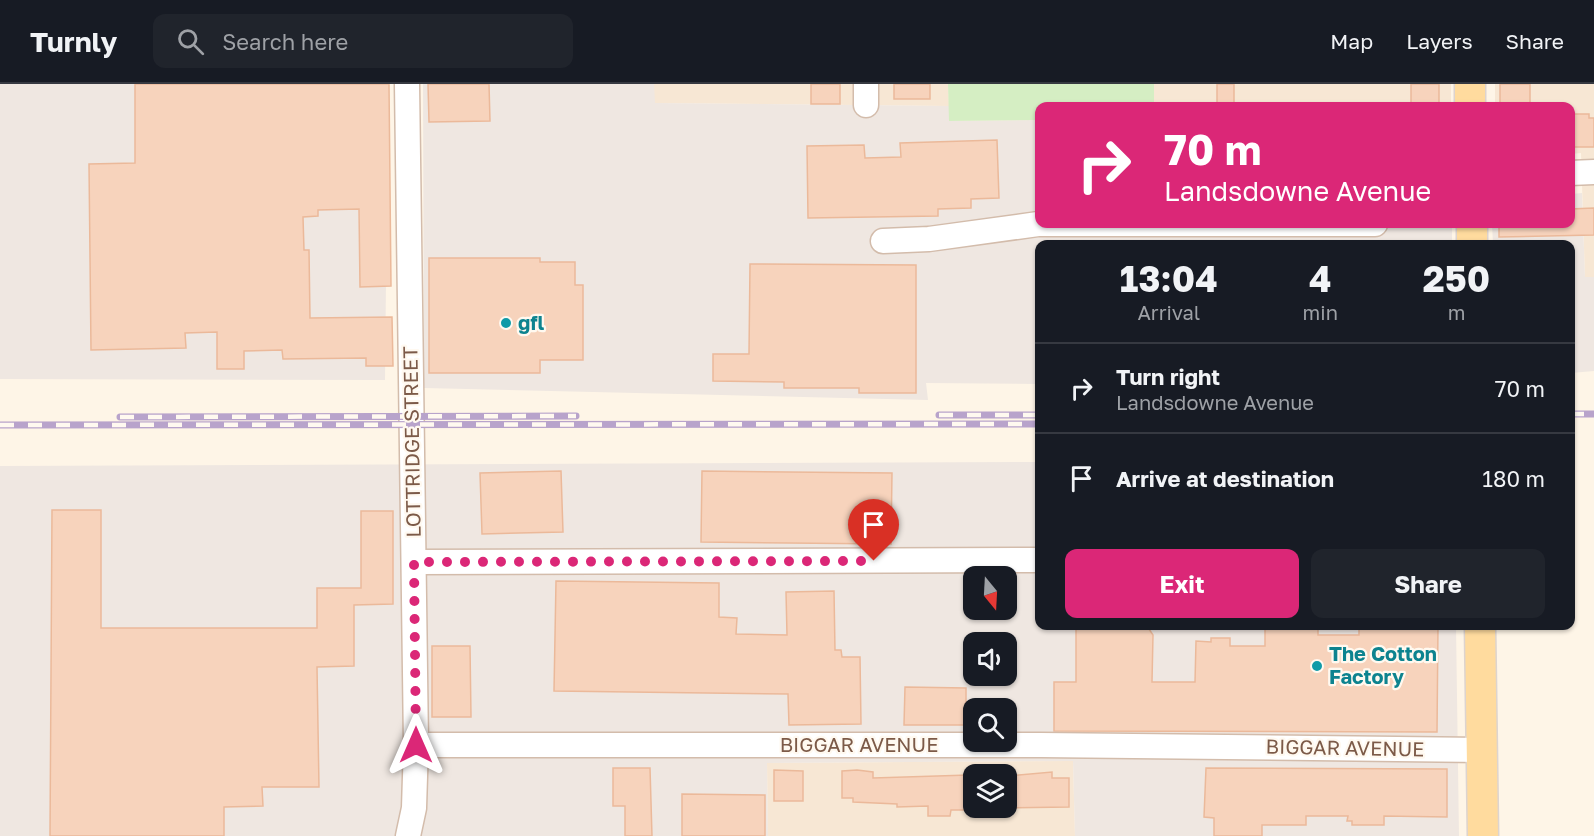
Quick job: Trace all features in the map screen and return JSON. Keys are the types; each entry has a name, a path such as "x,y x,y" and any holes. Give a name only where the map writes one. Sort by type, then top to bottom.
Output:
{"main road":[{"path":"1470,84 1470,102"},
{"path":"1480,630 1483,836"}],"street":[{"name":"LOTTRIDGE STREET","path":"407,84 416,745 414,808 408,836"},
{"path":"1575,173 1594,172"},
{"path":"883,241 929,239 1035,224"},
{"path":"414,562 1035,560"},
{"name":"BIGGAR AVENUE","path":"416,745 1041,745 1482,750"}],"shaded area":[{"path":"0,84 388,84 385,380 0,379"},
{"path":"423,84 654,84 655,103 949,106 949,121 1035,120 1035,228 1452,228 1452,240 1035,240 1035,384 926,383 928,400 424,388"},
{"path":"654,84 948,84 949,106 654,103"},
{"path":"1154,84 1451,84 1451,102 1154,102"},
{"path":"1495,84 1594,84 1594,277 1585,278 1581,153 1575,154 1575,102 1495,102"},
{"path":"1582,193 1585,277 1594,277 1594,371 1575,373 1575,240 1493,240 1492,228 1575,228 1575,194"},
{"path":"1035,462 1035,630 1456,630 1459,836 1075,836 1073,761 767,763 768,836 0,836 0,466"},
{"path":"1073,761 1075,836 768,836 767,763"}],"green space":[{"path":"948,84 1154,84 1154,102 1035,102 1035,120 949,121"}],"building":[{"path":"135,84 389,84 391,286 360,287 359,209 318,210 318,216 303,217 304,250 309,250 310,318 392,317 393,366 366,366 366,358 283,359 282,350 244,351 244,369 217,369 217,332 185,333 186,348 91,350 89,164 135,163"},
{"path":"428,84 489,84 490,121 429,122"},
{"path":"811,84 840,84 840,104 811,104"},
{"path":"894,84 930,84 930,99 894,99"},
{"path":"1217,84 1234,84 1234,102 1217,102"},
{"path":"1411,84 1439,84 1439,102 1411,102"},
{"path":"1500,84 1530,84 1530,102 1500,102"},
{"path":"1575,114 1589,114 1589,118 1594,118 1594,147 1575,147"},
{"path":"997,140 999,198 971,199 971,208 938,209 938,216 808,218 807,146 864,145 865,158 901,157 900,143"},
{"path":"1594,208 1594,235 1499,237 1499,228 1575,228 1575,209"},
{"name":"gfl","path":"429,258 540,258 540,262 575,262 575,285 583,285 583,360 540,360 540,373 429,373"},
{"path":"750,264 916,265 916,393 859,393 859,388 784,388 784,382 713,381 713,354 749,354"},
{"path":"561,471 563,532 482,534 480,473"},
{"path":"702,471 892,473 891,544 701,542"},
{"path":"52,510 101,510 101,628 317,628 317,588 361,588 361,511 393,511 393,604 354,605 354,666 317,667 319,787 262,787 263,806 224,807 224,836 50,836"},
{"path":"556,581 719,583 719,617 737,618 736,634 787,635 786,592 834,591 835,650 841,650 842,657 860,657 861,724 789,725 788,694 554,691"},
{"name":"The Cotton Factory","path":"1076,630 1150,630 1153,635 1152,682 1195,682 1196,641 1211,642 1211,638 1230,638 1230,646 1265,646 1265,630 1318,630 1318,635 1359,635 1359,630 1438,630 1437,732 1054,731 1054,682 1076,682"},
{"path":"432,646 470,646 471,717 432,717"},
{"path":"905,687 966,688 966,698 963,698 963,725 904,725"},
{"path":"613,768 650,768 652,836 625,836 625,806 613,806"},
{"path":"1206,768 1447,769 1447,817 1384,816 1384,825 1352,825 1352,821 1347,821 1348,816 1306,816 1306,825 1262,825 1262,836 1214,836 1214,818 1204,817"},
{"path":"774,770 803,771 803,801 774,801"},
{"path":"842,771 873,772 873,778 963,775 963,810 951,810 950,816 928,816 928,806 897,807 897,804 853,802 853,798 842,798"},
{"path":"1052,772 1052,778 1069,778 1069,807 1017,808 1017,775"},
{"path":"682,794 765,795 765,836 682,836"}],"railway":[{"path":"1575,414 1594,414"},
{"path":"939,415 1035,415"},
{"path":"120,417 576,416"},
{"path":"0,425 1035,424"}],"place":[{"name":"gfl","path":"506,323"},
{"name":"The Cotton Factory","path":"1317,666"}],"route":[{"path":"416,745 414,562 874,561"}]}
